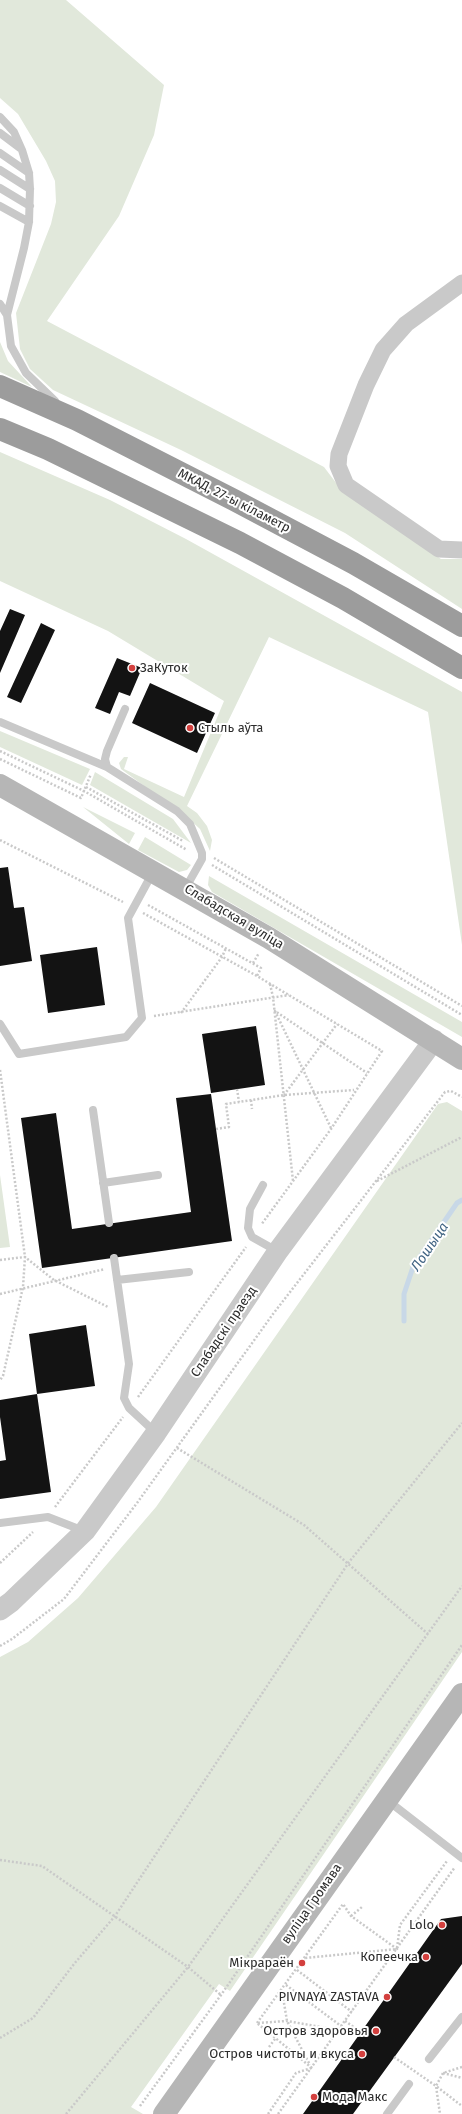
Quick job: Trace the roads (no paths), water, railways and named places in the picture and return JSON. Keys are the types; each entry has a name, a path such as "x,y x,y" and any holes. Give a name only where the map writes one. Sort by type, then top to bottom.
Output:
{"highway":[{"name":"МКАД, 27-ы кіламетр","path":"0,386 77,420 353,563 462,626"},
{"path":"0,429 48,449 240,544 343,598 462,668"}],"main road":[{"name":"Слабадская вуліца","path":"0,785 186,889 269,938 462,1058"},
{"name":"вуліца Громава","path":"164,2114 462,1694"}],"street":[{"path":"462,283 406,324 382,350 366,385 339,454 338,466 346,485 439,549 451,551 462,550"},
{"name":"Слабадскі праезд","path":"0,1610 12,1602 85,1531 156,1433 278,1251 434,1040"}],"lane":[{"path":"0,117 14,132 22,150 29,173 30,189 30,206 24,248 7,315 11,346 18,362 42,390 77,420"},
{"path":"0,133 22,150"},
{"path":"0,153 29,173"},
{"path":"0,170 30,189"},
{"path":"0,188 30,206"},
{"path":"0,206 28,222"},
{"path":"0,304 7,315"},
{"path":"107,767 107,751 125,709"},
{"path":"0,722 107,767 177,811 190,824 202,855 186,889"},
{"path":"0,1024 19,1054 126,1037 142,1018 128,918 154,871"},
{"path":"93,1110 109,1223"},
{"path":"103,1183 158,1175"},
{"path":"263,1185 250,1209 248,1228 252,1237 278,1251"},
{"path":"114,1258 129,1364 124,1398 129,1408 156,1433"},
{"path":"117,1280 189,1272"},
{"path":"0,1523 48,1516 85,1531"},
{"path":"386,1800 462,1858"},
{"path":"429,2059 462,2017"},
{"path":"387,2114 408,2084"}],"waterway":[{"name":"Лошыца","path":"404,1321 404,1294 413,1267 457,1203 462,1200"}],"place":[{"name":"ЗаКуток","path":"132,668"},
{"name":"Стыль аўта","path":"190,728"},
{"name":"Lolo","path":"442,1925"},
{"name":"Копеечка","path":"426,1957"},
{"name":"Мікрараён","path":"302,1963"},
{"name":"PIVNAYA ZASTAVA","path":"387,1997"},
{"name":"Остров здоровья","path":"376,2031"},
{"name":"Остров чистоты и вкуса","path":"362,2054"},
{"name":"Мода Макс","path":"314,2097"}]}
